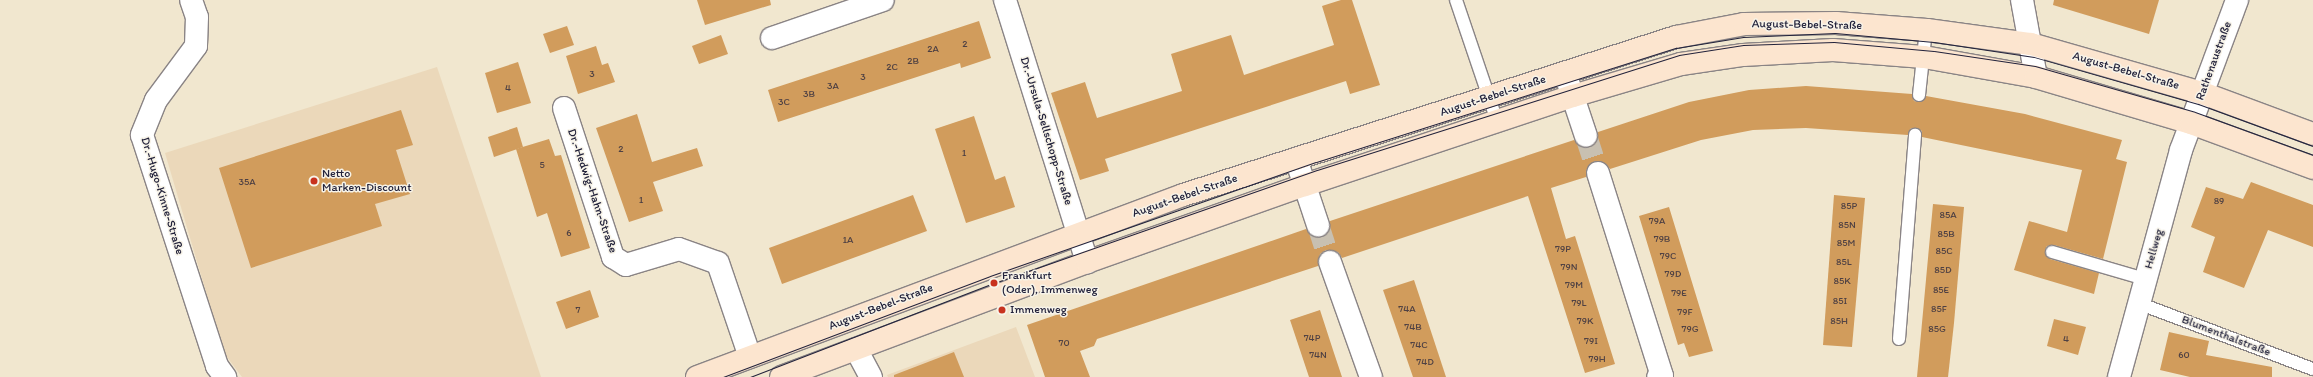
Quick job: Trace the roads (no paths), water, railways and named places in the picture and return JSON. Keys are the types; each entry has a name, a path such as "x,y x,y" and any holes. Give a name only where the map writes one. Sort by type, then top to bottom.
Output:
{"street":[{"name":"Dr.-Hugo-Kinne-Straße","path":"191,0 197,17 196,46 156,100 142,135 217,366 225,377"},
{"path":"772,38 883,0"},
{"name":"Dr.-Ursula-Sellschopp-Straße","path":"1005,0 1087,262"},
{"path":"2022,0 2036,77"},
{"name":"Rathenaustraße","path":"2191,123 2237,0"},
{"name":"August-Bebel-Straße","path":"697,377 1183,196 1676,37 1744,24 1836,23 1926,30 2031,44 2202,93 2313,134"},
{"name":"August-Bebel-Straße","path":"781,377 1087,262 1305,185 1573,96 1681,64 1743,55 1833,50 1924,57 2036,77 2191,123 2313,168"},
{"path":"1565,73 1586,136"},
{"name":"Dr.-Hedwig-Hahn-Straße","path":"564,108 612,257 626,264 679,249 718,262 750,357"},
{"name":"Hellweg","path":"2119,377 2138,303 2191,123"},
{"path":"1296,159 1318,225"},
{"path":"1598,173 1660,376"},
{"path":"1330,262 1371,377"},
{"path":"856,349 871,377"}],"lane":[{"path":"1456,0 1497,121"},
{"path":"1919,95 1926,30"},
{"path":"1899,339 1915,135"},
{"path":"2052,252 2145,279"},
{"name":"Blumenthalstraße","path":"2138,303 2313,369"}],"tunnel":[{"path":"1586,136 1598,173"},
{"path":"1318,225 1330,262"}],"tram line":[{"path":"723,377 990,276 1316,162 1676,48 1743,37 1835,33 1934,42 2034,57 2198,104 2313,146"},
{"path":"750,377 994,283 1317,170 1679,55 1743,45 1834,42 1934,51 2035,66 2195,112 2313,155"}],"place":[{"name":"Netto Marken-Discount","path":"314,181"},
{"name":"Frankfurt (Oder), Immenweg","path":"994,283"},
{"name":"Immenweg","path":"1002,310"}]}
